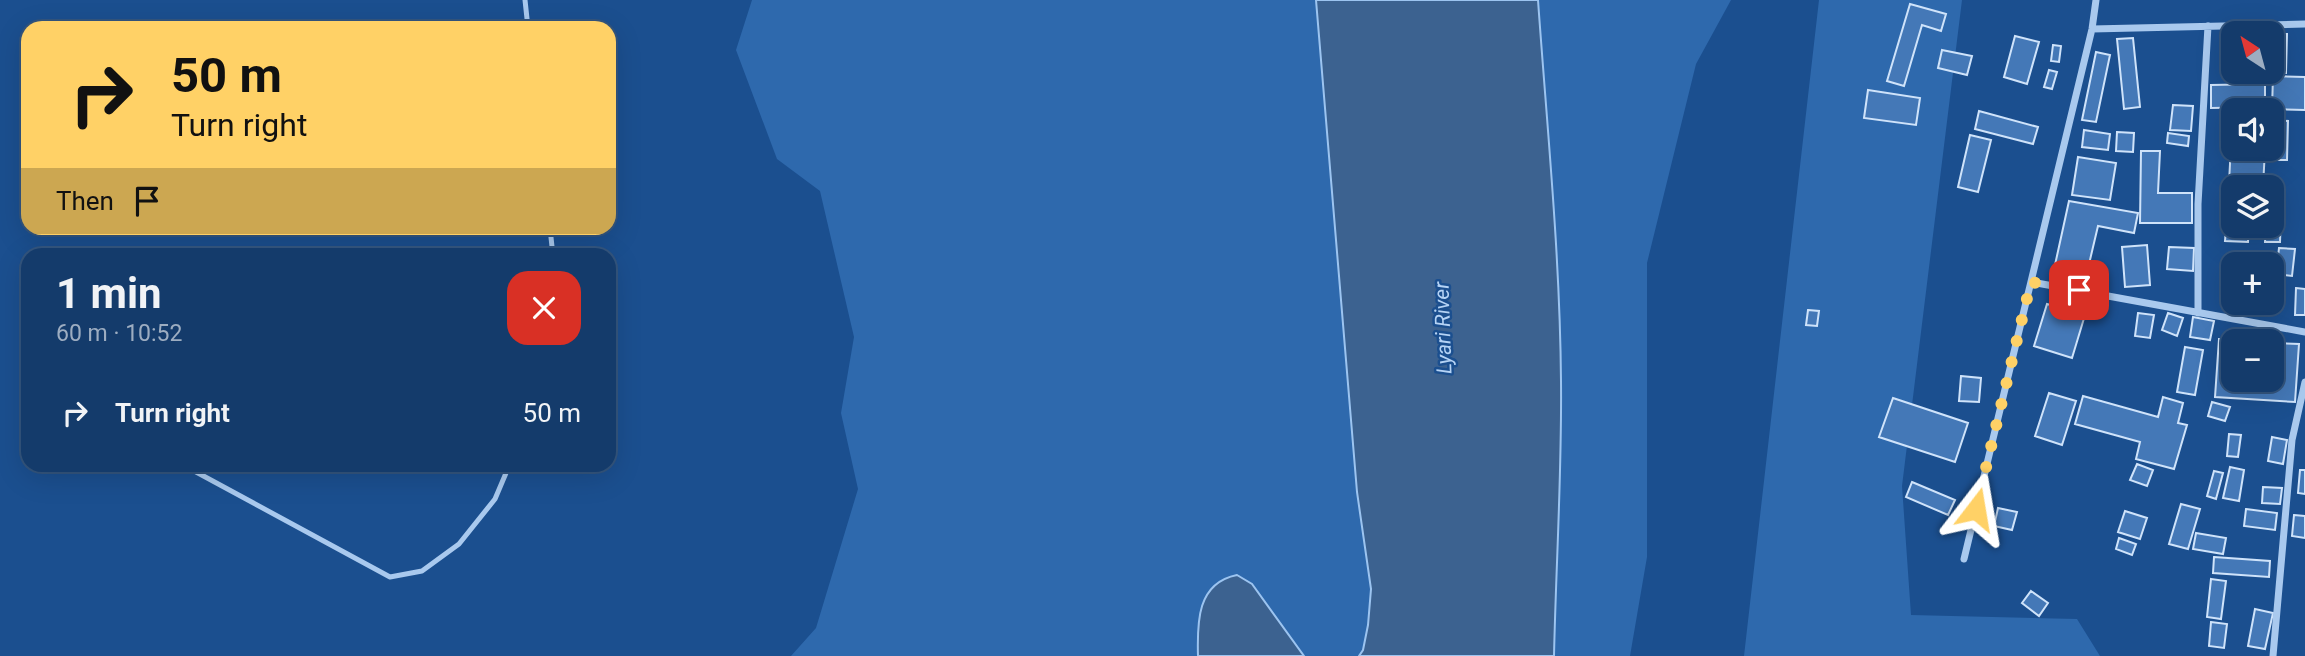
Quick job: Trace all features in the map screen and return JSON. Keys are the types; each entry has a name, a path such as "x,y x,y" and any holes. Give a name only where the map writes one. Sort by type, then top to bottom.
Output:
{"street":[{"path":"1964,559 2092,29 2096,0"},
{"path":"2092,29 2305,24"},
{"path":"2198,313 2198,204 2208,26"},
{"path":"2031,282 2305,332"},
{"path":"2273,656 2292,440 2305,382"}],"lane":[{"path":"525,0 527,21"},
{"path":"196,472 390,577 422,570 459,544 495,499 506,472"}],"shaded area":[{"path":"752,0 1316,0 1357,492 1371,589 1368,625 1363,650 1359,656 1304,656 1252,584 1197,634 1198,656 791,656 816,628 858,489 841,413 854,337 820,191 777,159 736,50"},
{"path":"1538,0 1731,0 1696,64 1647,263 1647,557 1630,656 1554,656 1561,450 1560,333 1556,238"},
{"path":"1819,0 1962,0 1902,486 1911,615 2077,619 2100,656 1744,656"}],"water":[{"name":"Lyari River","path":"1316,0 1538,0 1556,238 1560,333 1561,450 1554,656 1359,656 1363,650 1368,625 1371,589 1357,492"},
{"path":"1237,575 1252,584 1304,656 1198,656 1199,618 1207,595 1224,579"}],"building":[{"path":"1910,4 1946,14 1941,31 1922,25 1904,86 1887,81"},
{"path":"2284,34 2287,34 2284,73"},
{"path":"2015,36 2039,42 2027,84 2004,77"},
{"path":"2133,38 2140,107 2124,109 2117,39"},
{"path":"2053,45 2061,46 2059,62 2051,61"},
{"path":"1942,50 1972,56 1967,75 1938,68"},
{"path":"2096,52 2110,55 2096,122 2082,120"},
{"path":"2049,70 2057,72 2052,89 2044,87"},
{"path":"2284,76 2305,77 2305,110 2284,109 2284,98 2272,98 2273,84 2284,84"},
{"path":"2265,84 2265,98 2221,98 2221,108 2211,108 2211,85"},
{"path":"1868,90 1920,98 1916,125 1864,118"},
{"path":"2173,105 2193,106 2191,131 2170,130"},
{"path":"1979,111 2038,127 2033,144 1975,129"},
{"path":"2284,121 2288,121 2287,160 2284,160"},
{"path":"2084,130 2110,134 2108,150 2082,147"},
{"path":"2117,132 2134,133 2133,152 2116,151"},
{"path":"2168,133 2189,136 2188,146 2167,143"},
{"path":"1970,135 1991,140 1978,192 1958,187"},
{"path":"2141,151 2160,151 2158,193 2192,193 2192,223 2140,223"},
{"path":"2078,157 2116,163 2110,200 2072,195"},
{"path":"2230,161 2264,161 2264,175 2229,175"},
{"path":"2069,201 2138,213 2134,233 2098,226 2085,281 2053,274"},
{"path":"2225,238 2248,238 2248,242 2225,241"},
{"path":"2265,238 2280,238 2280,242 2265,242"},
{"path":"2147,245 2150,285 2125,287 2122,247"},
{"path":"2169,247 2194,248 2193,271 2167,269"},
{"path":"2279,248 2295,249 2292,276 2284,275 2284,252 2279,252"},
{"path":"2296,288 2305,289 2305,315 2295,315"},
{"path":"2047,304 2085,315 2072,358 2034,346"},
{"path":"1808,310 1819,311 1817,326 1806,325"},
{"path":"2138,313 2154,315 2150,338 2135,336"},
{"path":"2168,313 2183,318 2177,336 2162,330"},
{"path":"2193,317 2214,321 2210,340 2190,337"},
{"path":"2219,339 2221,392 2284,392 2284,343 2299,344 2295,402 2215,397"},
{"path":"2185,347 2203,350 2195,395 2177,392"},
{"path":"1961,376 1981,378 1979,402 1959,401"},
{"path":"2049,393 2076,401 2062,445 2035,436"},
{"path":"2083,396 2158,417 2163,397 2183,403 2178,423 2187,425 2174,469 2136,459 2140,442 2075,424"},
{"path":"1893,398 1968,423 1955,462 1879,437"},
{"path":"2212,402 2230,407 2225,421 2208,416"},
{"path":"2229,434 2241,435 2238,457 2227,456"},
{"path":"2272,437 2287,440 2283,464 2268,461"},
{"path":"2137,464 2153,470 2147,486 2130,480"},
{"path":"2230,467 2244,470 2239,501 2223,498"},
{"path":"2300,470 2305,470 2305,494 2298,493"},
{"path":"2214,471 2223,473 2216,499 2207,496"},
{"path":"1912,482 1955,500 1948,515 1906,497"},
{"path":"2263,487 2282,488 2280,504 2262,503"},
{"path":"2181,504 2200,509 2188,549 2169,544"},
{"path":"1998,508 2017,512 2012,530 1994,526"},
{"path":"2246,509 2277,513 2275,530 2244,526"},
{"path":"2125,511 2147,518 2140,539 2118,532"},
{"path":"2294,515 2305,516 2305,538 2292,536"},
{"path":"2196,533 2226,538 2223,554 2193,549"},
{"path":"2119,538 2136,544 2132,555 2116,549"},
{"path":"2214,557 2270,561 2269,577 2213,573"},
{"path":"2211,579 2226,581 2221,619 2207,617"},
{"path":"2031,591 2048,603 2039,616 2022,603"},
{"path":"2255,609 2273,613 2265,649 2248,646"},
{"path":"2211,622 2227,624 2224,648 2209,646"}],"route":[{"path":"1976,509 2031,282 2079,290"}]}
